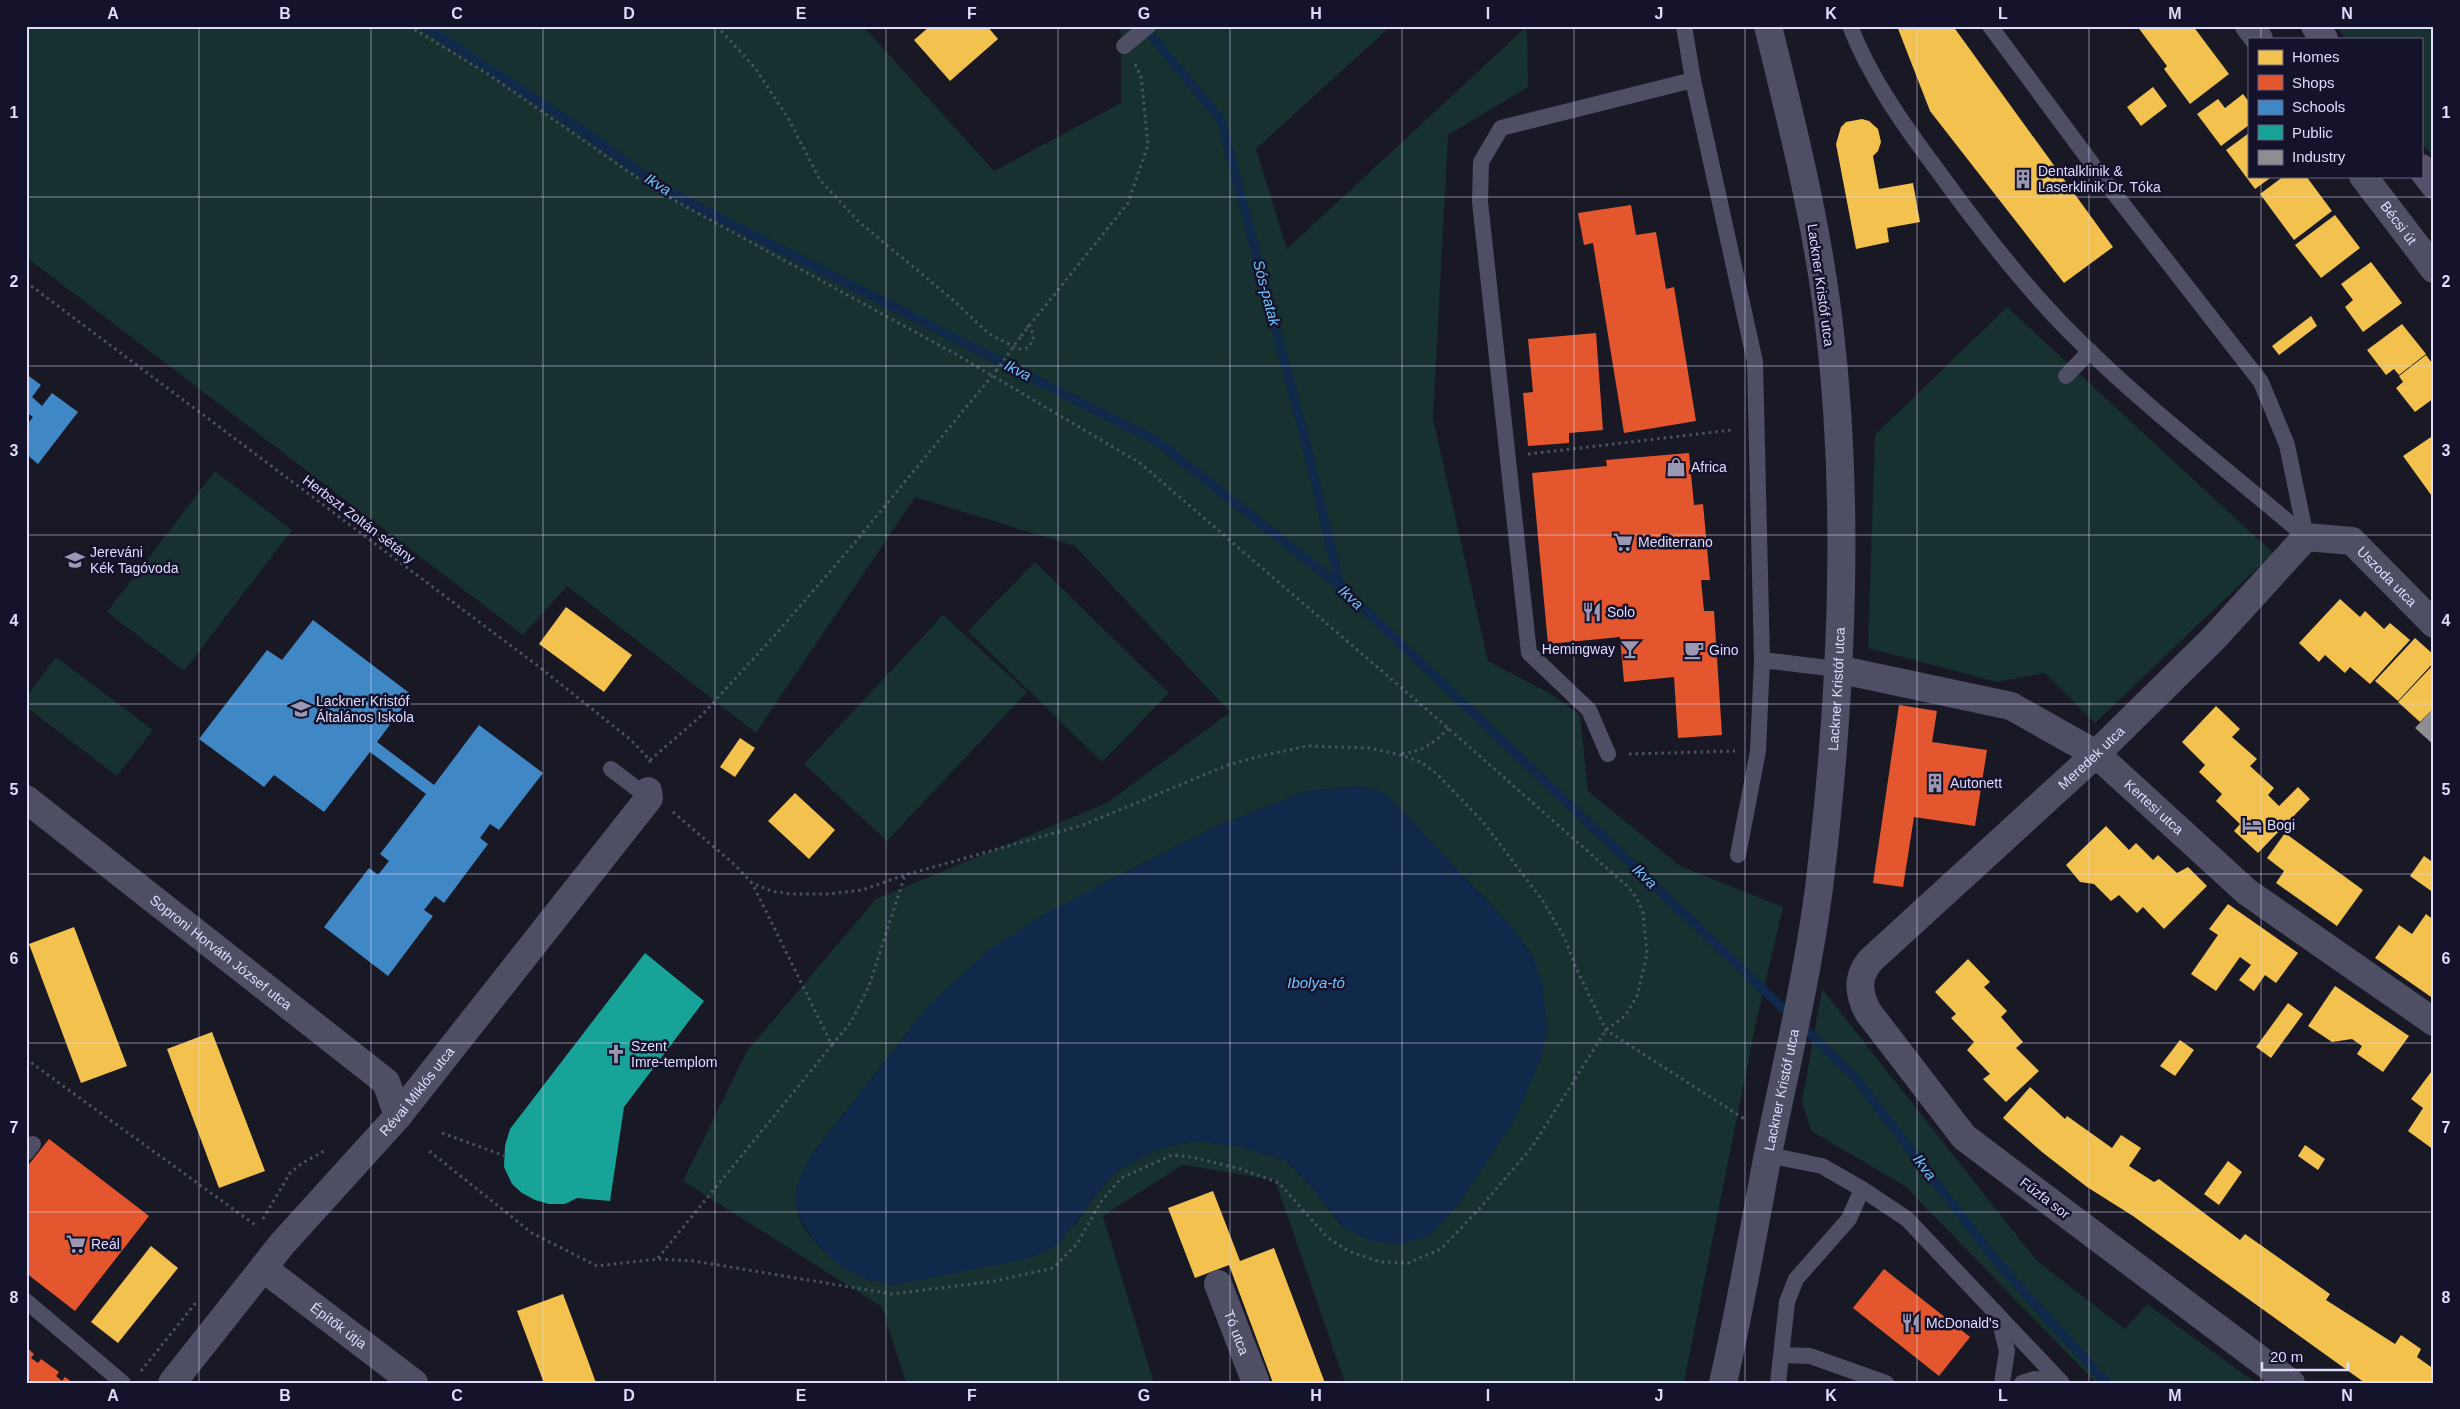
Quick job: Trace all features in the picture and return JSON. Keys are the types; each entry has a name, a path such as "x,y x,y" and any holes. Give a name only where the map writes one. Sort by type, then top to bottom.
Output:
{"main road":[{"path":"2314,26 2323,38"},
{"path":"2422,169 2434,185"}],"street":[{"name":"Lackner Kristóf utca","path":"1723,1383 1800,1002 1818,890 1833,751 1837,670 1840,549 1838,433 1829,323 1801,160 1768,26"},
{"path":"2249,26 2258,38"},
{"name":"Bécsi út","path":"2366,178 2434,268"},
{"name":"Uszoda utca","path":"2306,537 2352,541 2434,624"},
{"name":"Meredek utca","path":"1866,966 2096,754 2214,638 2306,537"},
{"name":"Kertesi utca","path":"1837,670 2011,706 2096,754 2248,892 2434,1022"},
{"name":"Révai Miklós utca","path":"172,1383 282,1244 398,1116 649,794"},
{"name":"Soproni Horváth József utca","path":"26,799 386,1082 398,1116"},
{"name":"Fűzfa sor","path":"1866,966 1859,987 1861,998 1868,1012 1964,1137 2291,1383"},
{"name":"Építők útja","path":"263,1268 414,1383"},
{"name":"Tó utca","path":"1218,1284 1256,1383"},
{"name":"Lackner Kristóf utca","path":"1727,1383 1731,1349"}],"lane":[{"path":"1127,43 1148,26"},
{"path":"1684,26 1693,80 1755,362 1762,660 1758,751 1738,856"},
{"path":"1850,26 1879,84 1909,131 1979,228 2068,331 2146,403 2306,537"},
{"path":"1990,26 2125,207 2261,382 2287,445 2306,537"},
{"path":"1608,754 1589,710 1529,653 1480,202 1481,162 1501,128 1693,80"},
{"path":"2066,376 2090,351"},
{"path":"1762,660 1837,670"},
{"path":"612,769 649,794"},
{"path":"1770,1146 1822,1166 1862,1189 1907,1219 2061,1382"},
{"path":"1778,1383 1787,1302 1796,1279 1849,1219 1862,1189"},
{"path":"26,1301 123,1383"},
{"path":"1999,1318 2007,1351 2002,1383"},
{"path":"1782,1355 1810,1356 1886,1383"},
{"path":"2022,1383 2035,1378 2061,1382"}],"path":[{"path":"409,26 488,74 652,188 993,377 1140,463 1449,728 1627,886 1636,897 1643,912 1647,954 1644,975 1637,996 1625,1016 1606,1030 1532,1147 1442,1249 1408,1263 1381,1262 1348,1251 1327,1236 1279,1183 1241,1169 1191,1157 1172,1155 1121,1178 1100,1203 1077,1244 1053,1268 995,1281 892,1294 694,1261 658,1258 598,1266 532,1233 428,1150"},
{"path":"717,26 755,68 788,118 820,180 858,221 953,300 988,333 1018,348 1028,348 1034,340 1034,333 1027,325"},
{"path":"832,1045 752,883 735,865 649,794 650,760 701,716 775,635 852,546 993,377 1027,325 1128,203 1148,145 1141,76 1127,43"},
{"name":"Herbszt Zoltán sétány","path":"26,282 538,666 631,740 650,760"},
{"path":"1508,456 1756,428"},
{"path":"1401,754 1417,752 1430,746 1449,728"},
{"path":"752,883 771,891 790,894 829,894 862,890 905,875 1083,824 1228,765 1261,756 1308,746 1370,748 1401,754 1421,762 1437,774 1470,808 1483,822 1543,901 1564,936 1576,970 1606,1030 1770,1146"},
{"path":"1608,754 1758,751"},
{"path":"658,1258 851,1022 869,986 905,875"},
{"path":"26,1059 282,1244"},
{"path":"442,1133 505,1156"}],"green space":[{"path":"26,26 863,26 994,171 1121,103 1121,31 1117,26 1391,26 1256,149 1287,249 1527,26 1528,87 1448,135 1433,419 1488,661 1551,694 1580,715 1588,791 1680,866 1783,907 1757,1018 1684,1383 1345,1383 1275,1180 1182,1165 1103,1216 1154,1383 906,1383 882,1307 683,1181 747,1051 876,899 1107,803 1230,712 1075,546 915,497 756,733 567,586 523,635 26,257","holes":["1357,786 1380,791 1397,806 1512,927 1533,957 1515,1119 1455,1209 1431,1234 1343,1228 1316,1192 1285,1160 1237,1146 1192,1141 1155,1150 1114,1173 1092,1198 1075,1225 871,1281 846,1268 821,1248 810,1236 797,1210 797,1190 805,1168 813,1153 929,1005 1104,883 1217,826 1307,791"]},
{"path":"2336,26 2434,26 2434,158 2422,142 2422,38 2345,38"},
{"path":"2007,307 2273,553 2095,723 2045,673 1997,682 1868,648 1875,435"},
{"path":"215,471 292,530 184,671 107,612"},
{"path":"1035,562 1169,693 1102,762 968,631"},
{"path":"943,615 1027,692 887,841 804,764"},
{"path":"56,657 153,730 117,776 26,707 26,697"},
{"path":"1822,989 2037,1261 2125,1329 2147,1304 2256,1383 2096,1383 1905,1186 1811,1131 1802,1102"}],"water":[{"name":"Ibolya-tó","path":"1357,786 1381,791 1512,927 1533,957 1543,987 1547,1030 1540,1061 1515,1119 1455,1209 1431,1234 1401,1245 1372,1241 1343,1228 1316,1192 1285,1160 1237,1146 1192,1141 1155,1150 1114,1173 1058,1244 1031,1258 893,1285 854,1274 831,1258 822,1249 806,1228 797,1206 798,1185 807,1163 929,1005 990,949 1048,912 1217,826 1307,791"}],"building: Homes":[{"path":"930,26 987,26 998,39 950,81 914,40"},
{"name":"Dentalklinik & Laserklinik Dr. Tóka","path":"1897,26 1953,26 2113,247 2064,283 1930,111"},
{"path":"2137,26 2193,26 2229,74 2190,104 2164,69 2167,66"},
{"path":"2153,87 2167,106 2141,126 2127,107"},
{"path":"2243,94 2248,101 2248,126 2221,146 2197,114 2218,99 2225,108"},
{"path":"1862,119 1869,121 1878,129 1881,142 1878,151 1873,156 1879,189 1913,183 1920,222 1887,228 1889,242 1856,249 1836,144 1841,127 1846,122"},
{"path":"2248,134 2248,178 2270,178 2255,189 2226,150"},
{"path":"2281,178 2307,178 2332,211 2294,240 2260,194"},
{"path":"2335,215 2360,248 2321,278 2295,245"},
{"path":"2371,262 2402,303 2363,332 2345,307 2353,300 2341,284"},
{"path":"2311,316 2317,326 2279,355 2272,346"},
{"path":"2402,324 2426,354 2399,375 2394,369 2386,375 2367,350"},
{"path":"2426,355 2434,366 2434,398 2415,412 2396,388 2403,382 2399,376"},
{"path":"2434,435 2434,499 2403,456"},
{"path":"2340,599 2360,617 2365,611 2384,629 2390,623 2410,640 2370,684 2350,667 2345,673 2325,655 2319,662 2299,643"},
{"path":"566,607 632,655 604,692 539,644"},
{"path":"2415,638 2434,655 2434,662 2398,701 2375,681"},
{"path":"2434,664 2434,708 2420,722 2398,702"},
{"path":"2216,706 2240,729 2232,737 2257,759 2250,766 2274,788 2268,795 2279,806 2298,787 2310,799 2258,853 2234,831 2240,824 2216,801 2222,794 2199,772 2205,765 2182,742"},
{"path":"740,738 755,748 735,777 720,767"},
{"path":"795,793 835,830 809,859 768,821"},
{"path":"2106,826 2129,850 2136,843 2153,860 2158,855 2177,873 2188,867 2207,886 2164,929 2143,907 2137,913 2119,895 2111,901 2094,884 2080,882 2066,865"},
{"path":"2285,833 2363,890 2337,926 2276,883 2284,871 2267,858"},
{"path":"2424,856 2434,863 2434,893 2410,876"},
{"path":"2228,904 2298,953 2276,983 2265,975 2254,991 2239,980 2251,965 2240,957 2216,991 2191,974 2218,935 2209,929"},
{"path":"2426,914 2434,920 2434,999 2375,958 2399,925 2412,934"},
{"path":"74,927 127,1066 81,1083 29,944"},
{"path":"1968,959 1990,982 1984,987 2007,1011 2001,1017 2023,1042 2016,1048 2039,1071 2006,1102 1983,1079 1990,1074 1967,1050 1974,1042 1951,1018 1956,1014 1935,992"},
{"path":"2335,986 2409,1036 2383,1072 2357,1054 2362,1046 2352,1039 2332,1042 2308,1026"},
{"path":"2288,1003 2303,1014 2271,1058 2256,1047"},
{"path":"212,1032 265,1171 219,1188 167,1049"},
{"path":"2180,1040 2194,1050 2175,1076 2160,1066"},
{"path":"2434,1068 2434,1150 2408,1131 2423,1108 2411,1099"},
{"path":"2030,1087 2065,1119 2067,1116 2112,1148 2121,1135 2141,1148 2129,1166 2154,1182 2159,1179 2240,1240 2245,1234 2330,1294 2326,1300 2395,1344 2401,1335 2421,1349 2417,1357 2434,1369 2434,1383 2365,1383 2133,1216 2087,1187 2042,1152 2003,1118"},
{"path":"2305,1145 2325,1159 2318,1170 2298,1156"},
{"path":"2228,1161 2242,1172 2219,1205 2204,1194"},
{"path":"1213,1191 1240,1261 1274,1248 1325,1383 1273,1383 1229,1265 1195,1278 1168,1208"},
{"path":"151,1246 178,1268 118,1343 91,1322"},
{"path":"563,1294 596,1383 544,1383 517,1311"}],"building: Shops":[{"path":"1631,205 1636,235 1656,232 1666,289 1674,287 1696,421 1624,433 1593,243 1584,245 1578,213"},
{"path":"1596,333 1603,430 1569,433 1569,443 1528,446 1523,393 1533,392 1528,339"},
{"name":"Mediterrano","path":"1689,453 1694,505 1703,504 1710,580 1701,580 1704,611 1714,611 1722,735 1678,738 1674,677 1624,682 1620,637 1548,644 1532,473 1607,466 1606,460"},
{"name":"Autonett","path":"1899,705 1937,711 1932,742 1987,750 1975,826 1914,817 1903,887 1873,883"},
{"name":"Reál","path":"49,1139 149,1216 75,1311 26,1273 26,1168"},
{"name":"McDonald's","path":"1884,1269 1970,1337 1939,1376 1853,1308"},
{"path":"26,1347 34,1354 31,1358 38,1363 41,1359 59,1372 56,1376 62,1381 65,1377 73,1383 33,1383 27,1378 29,1374 26,1372"}],"building: Schools":[{"path":"26,374 41,385 32,397 42,406 52,393 78,412 38,464 26,454 26,426 33,417 26,412"},
{"path":"313,620 412,695 377,742 434,785 479,725 543,773 499,830 490,824 480,838 488,844 444,903 435,896 424,910 433,916 388,976 324,927 369,868 378,875 389,861 380,854 426,794 370,752 324,812 274,775 264,787 199,739 267,650 282,660"}],"building: Public":[{"name":"Szent Imre-templom","path":"645,953 704,1001 624,1107 610,1201 577,1198 565,1204 549,1204 535,1200 522,1193 512,1184 504,1167 505,1146 510,1129"}],"building: Industry":[{"path":"2434,708 2434,745 2415,728"}],"waterway":[{"name":"Ikva","path":"424,26 579,128 663,189 1158,442 1340,586 1854,1076 1997,1262 2107,1383"},
{"name":"Sós-patak","path":"1143,26 1221,120 1305,439 1340,586"}],"place":[{"name":"Dentalklinik & Laserklinik Dr. Tóka","path":"2023,179"},
{"name":"Africa","path":"1676,467"},
{"name":"Mediterrano","path":"1623,542"},
{"name":"Jereváni Kék Tagóvoda","path":"75,560"},
{"name":"Solo","path":"1592,612"},
{"name":"Hemingway","path":"1630,649"},
{"name":"Gino","path":"1694,650"},
{"name":"Lackner Kristóf Általános Iskola","path":"301,709"},
{"name":"Autonett","path":"1935,783"},
{"name":"Bogi","path":"2252,825"},
{"name":"Szent Imre-templom","path":"616,1054"},
{"name":"Reál","path":"76,1244"},
{"name":"McDonald's","path":"1911,1323"}]}
